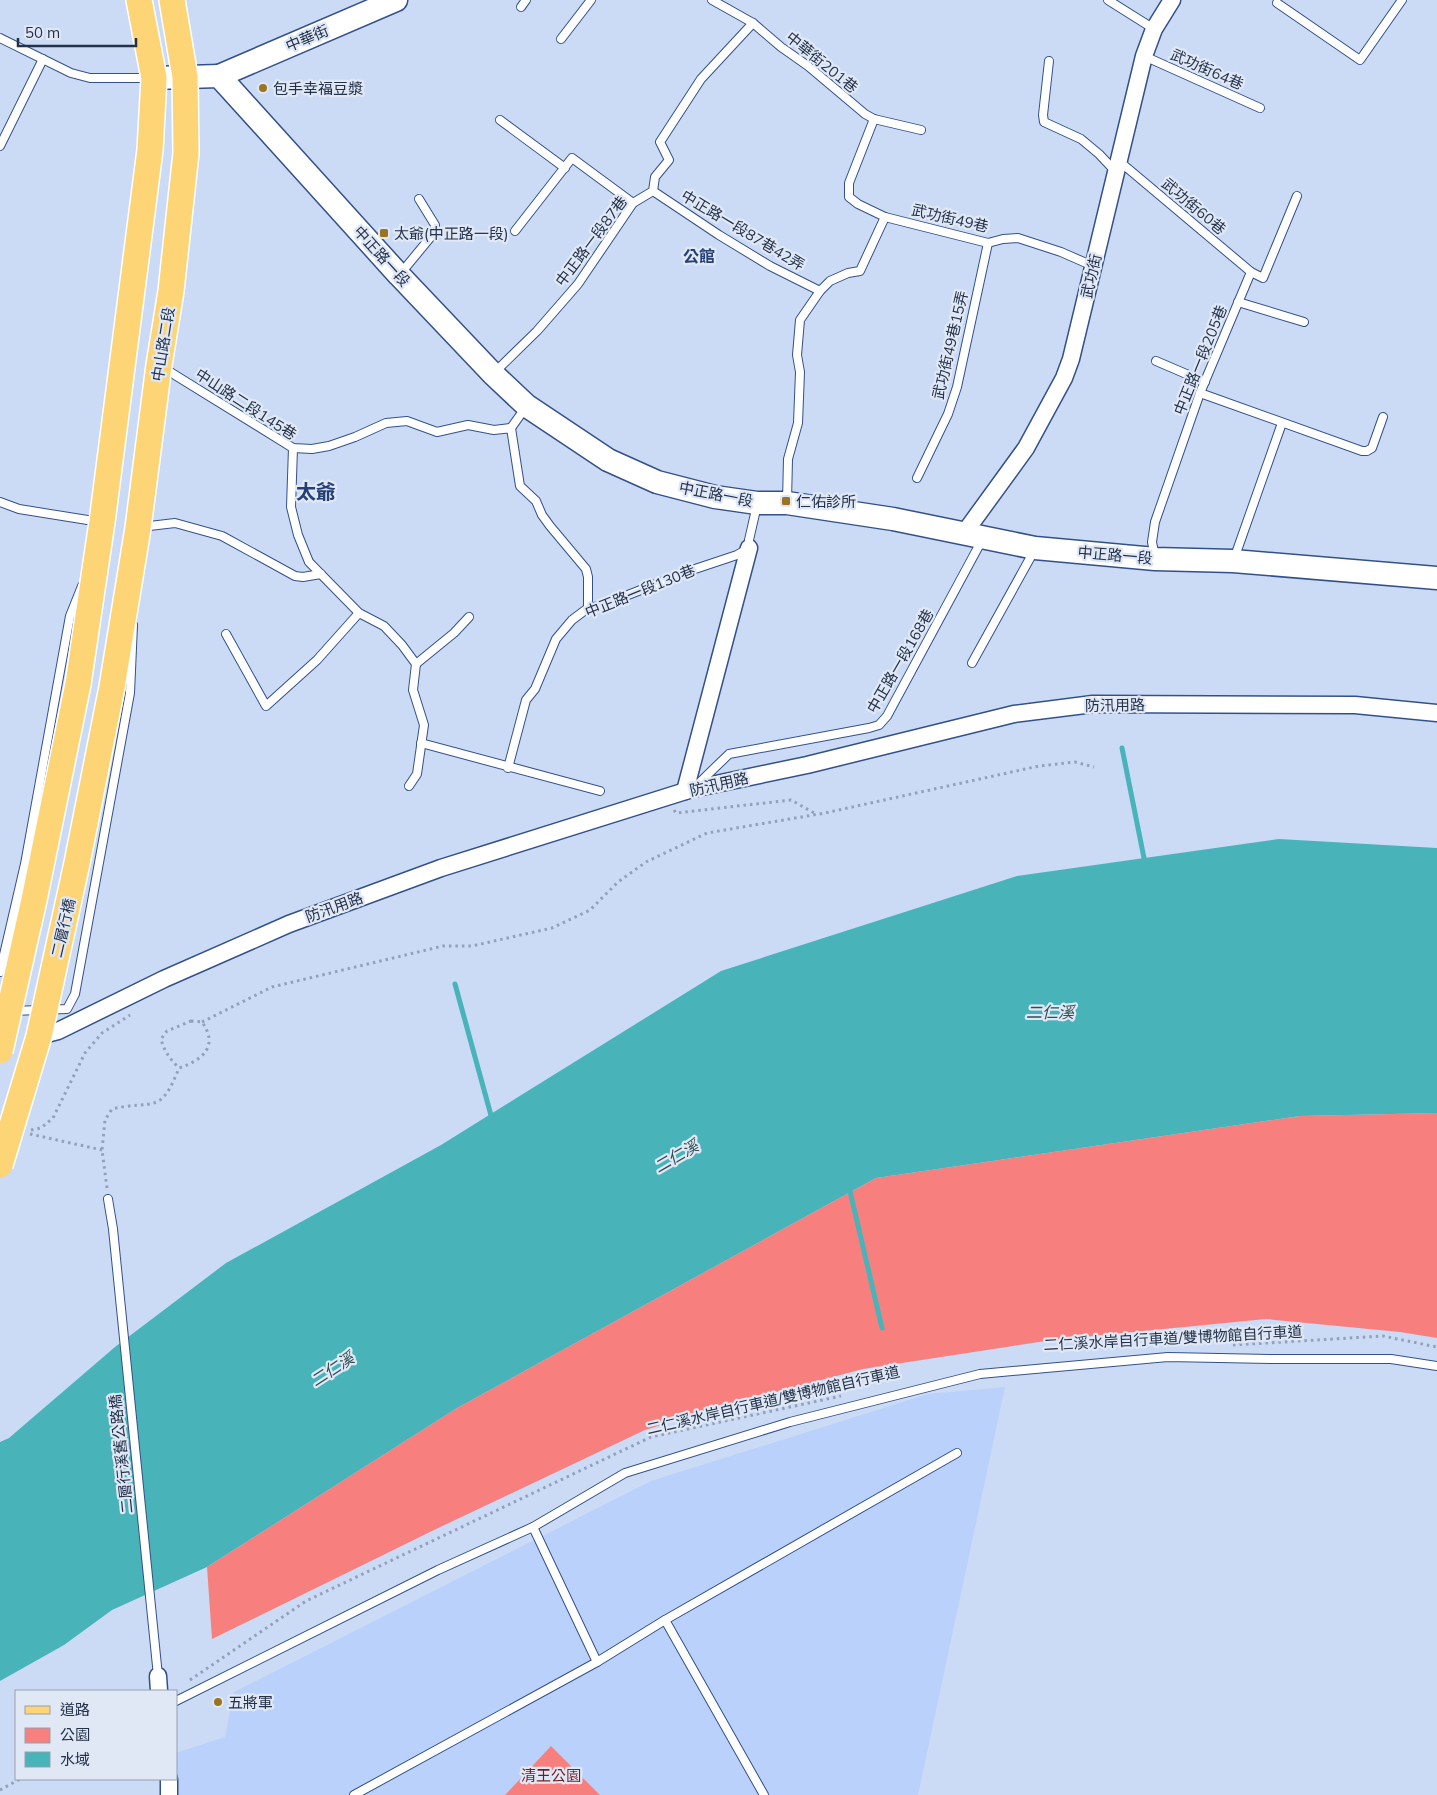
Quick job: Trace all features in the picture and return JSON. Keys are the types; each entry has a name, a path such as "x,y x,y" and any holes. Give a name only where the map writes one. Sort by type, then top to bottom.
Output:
{"main road":[{"path":"1,1046 34,900 78,684 100,532 150,150 154,78 139,0"},
{"name":"中山路二段","path":"112,687 136,537 158,365 172,291 186,154 185,76 172,0"},
{"name":"二層行橋","path":"0,1166 39,1036 77,863 112,687"}],"street":[{"name":"中華街","path":"219,76 396,0"},
{"name":"武功街","path":"974,535 1026,448 1064,378 1071,359 1144,56 1154,29 1172,0"},
{"path":"154,78 219,76"},
{"name":"中正路一段","path":"219,76 399,275 527,406 608,460 657,482 715,497 757,503 787,503 893,519 1035,548 1155,559 1233,561 1437,578"},
{"path":"689,790 749,548"},
{"name":"防汛用路","path":"39,1036 58,1031 289,924 442,868 689,790 807,765 1014,714 1094,704 1355,705 1437,713"},
{"path":"169,1780 169,1795"}],"lane":[{"path":"561,39 591,0"},
{"name":"中華街201巷","path":"712,0 753,23 781,48 808,66 865,114 874,119 920,130"},
{"path":"1108,0 1154,29"},
{"path":"1277,3 1360,60 1402,0"},
{"path":"653,191 655,177 669,160 660,142 701,79 753,23"},
{"path":"0,38 71,73 90,78 154,78"},
{"name":"武功街64巷","path":"1144,56 1260,108"},
{"path":"0,146 42,59"},
{"name":"武功街60巷","path":"1049,61 1043,115 1044,122 1081,139 1251,272"},
{"name":"武功街49巷","path":"874,119 849,183 849,197 858,204 885,217 988,243 1018,238 1061,252 1093,266"},
{"path":"500,120 564,168"},
{"path":"514,231 572,158 633,203"},
{"name":"中正路一段87巷","path":"494,374 578,284 633,203 653,191"},
{"name":"中正路一段87巷42弄","path":"653,191 736,246 770,266 820,291"},
{"path":"1251,272 1263,278 1297,196"},
{"path":"399,275 434,233 435,225 419,200"},
{"path":"787,503 788,459 798,423 800,372 797,355 800,320 820,291 830,281 848,273 860,271 885,217"},
{"name":"武功街49巷15弄","path":"917,478 948,414 957,387 988,243"},
{"name":"中正路一段205巷","path":"1155,559 1152,542 1155,522 1200,393 1251,272"},
{"path":"1238,302 1304,322"},
{"path":"1156,361 1205,382"},
{"name":"中山路二段145巷","path":"158,365 293,448 291,507 298,535 309,562 359,612 384,626 402,645 416,664"},
{"path":"1200,393 1362,451 1368,451 1372,448 1383,417"},
{"path":"527,406 511,428 520,486 536,502 550,526 586,569 588,577 588,608"},
{"path":"293,448 312,449 329,446 386,424 407,421 437,432 468,425 494,430 511,428"},
{"path":"1233,561 1282,423"},
{"path":"0,502 100,532 70,616 25,864 0,972"},
{"path":"749,548 757,503"},
{"path":"134,604 136,537 175,523 228,538 295,576 302,577 320,574"},
{"name":"中正路一段168巷","path":"689,790 729,754 879,725 887,716 974,535"},
{"name":"中正路一段130巷","path":"508,768 526,700 535,689 556,638 572,620 588,608 600,606 689,571 737,555 749,548"},
{"path":"972,663 1035,548"},
{"path":"226,634 266,706 317,660 359,612"},
{"path":"0,1011 67,1009 75,994 130,692 134,614"},
{"path":"410,786 417,774 424,725 413,690 416,664 454,633 469,617"},
{"path":"421,743 508,768 600,791"},
{"name":"二層行溪舊公路橋","path":"108,1199 113,1229 158,1684"},
{"path":"178,1700 438,1570 533,1527 625,1473 790,1422 980,1374 1168,1358 1391,1359 1437,1366"},
{"path":"354,1795 597,1662 665,1620 957,1453"},
{"path":"533,1527 597,1662"},
{"path":"665,1620 764,1795"}],"path":[{"path":"179,1068 163,1049 161,1039 167,1031 192,1021 202,1022 272,987 443,946 472,946 552,928 590,910 618,882 646,862 707,833 817,814 1039,766 1075,762 1094,767"},
{"path":"667,797 676,814 791,800 817,814"},
{"path":"102,1150 28,1132 41,1128 53,1118 85,1053 102,1033 133,1013"},
{"path":"179,1068 194,1063 206,1054 209,1043 208,1030 202,1022"},
{"path":"108,1199 102,1150 105,1120 112,1109 152,1105 163,1098 172,1087 179,1068"},
{"name":"二仁溪水岸自行車道/雙博物館自行車道","path":"1226,1346 1383,1336 1437,1347"},
{"name":"二仁溪水岸自行車道/雙博物館自行車道","path":"189,1681 306,1601 651,1437 845,1395"},
{"path":"0,1790 18,1780"}],"shaded area":[{"path":"1005,1387 918,1795 600,1795 551,1746 505,1795 168,1795 176,1780 178,1780 178,1752 225,1737 234,1692 651,1481 928,1394"}],"green space":[{"path":"1437,1113 1437,1338 1400,1332 1266,1319 1052,1340 863,1369 723,1406 645,1430 432,1531 212,1639 207,1567 457,1408 876,1178 1300,1116"},
{"name":"清王公園","path":"551,1746 600,1795 505,1795"}],"water":[{"name":"二仁溪","path":"1279,839 1437,848 1437,1113 1300,1116 876,1178 457,1408 207,1567 112,1610 64,1645 0,1681 0,1442 9,1438 115,1347 226,1263 441,1145 721,971 1017,876"}],"waterway":[{"path":"1122,748 1145,863"},
{"path":"455,984 492,1119"},
{"path":"849,1187 882,1328"}],"place":[{"name":"包手幸福豆漿","path":"263,88"},
{"name":"太爺(中正路一段)","path":"384,233"},
{"name":"仁佑診所","path":"786,501"},
{"name":"五將軍","path":"218,1702"}],"district":[{"name":"公館","path":"699,256"},
{"name":"太爺","path":"316,491"}]}
